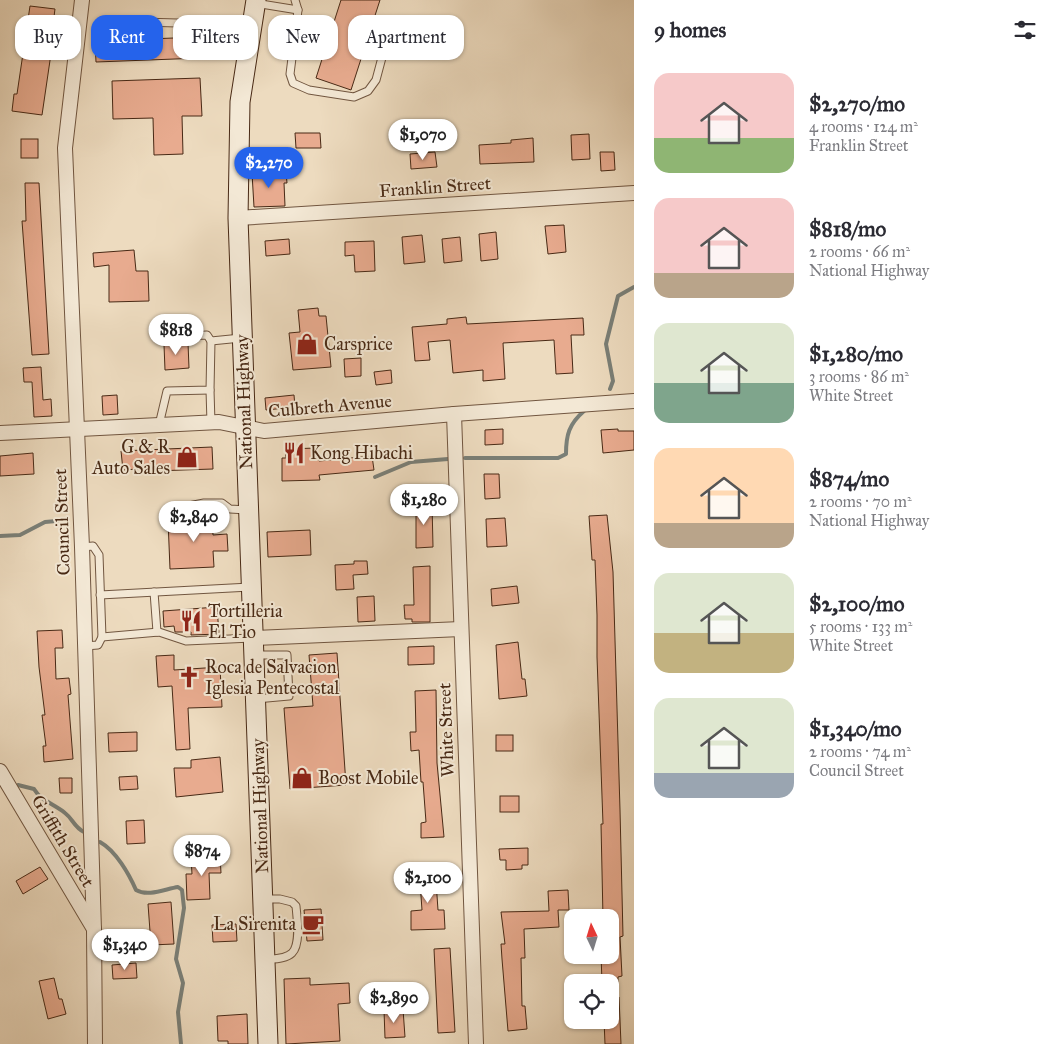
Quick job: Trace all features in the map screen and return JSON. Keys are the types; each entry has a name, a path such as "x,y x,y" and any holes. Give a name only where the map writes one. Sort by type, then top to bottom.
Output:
{"main road":[{"name":"National Highway","path":"253,15 255,1"},
{"name":"National Highway","path":"247,60 240,102 238,218 245,428 253,587 268,1044"}],"street":[{"name":"Council Street","path":"82,0 65,148 82,547 94,930 95,1044"},
{"name":"Franklin Street","path":"238,218 634,193"},
{"name":"Culbreth Avenue","path":"0,433 211,423 264,431 454,414 634,401"},
{"name":"White Street","path":"454,414 476,1044"},
{"path":"255,646 461,629"},
{"name":"Griffith Street","path":"0,771 94,930"}],"lane":[{"path":"295,0 298,10 290,74 293,83 309,90 354,96 368,92 376,80 381,60"},
{"path":"255,1 298,10"},
{"path":"167,338 207,335 211,341 211,423"},
{"path":"211,341 242,338"},
{"path":"159,425 167,391 210,390"},
{"path":"168,510 222,503 230,509 249,510"},
{"path":"82,547 93,546 97,550 102,637 98,645 85,646"},
{"path":"100,595 253,587"},
{"path":"154,592 157,632"},
{"path":"102,637 164,632 178,640 255,646 287,655 289,696 256,699"},
{"path":"263,898 280,899 292,902 296,906 296,945 292,953 285,957 265,960"}],"building":[{"path":"341,0 380,0 375,15 348,15 348,60 361,60 351,90 316,78 322,60 338,60 338,15 336,15"},
{"path":"30,6 55,9 54,15 29,15"},
{"path":"163,38 173,38 173,59 163,59"},
{"path":"22,60 50,60 42,115 12,111 14,94 17,94"},
{"path":"96,60 148,60 96,62"},
{"path":"200,78 202,116 182,116 183,154 154,155 153,118 113,119 112,81"},
{"path":"295,133 320,133 321,148 296,148"},
{"path":"589,134 590,159 572,160 571,135"},
{"path":"533,138 534,162 480,164 479,145 511,143 511,140"},
{"path":"21,139 38,139 38,158 21,158"},
{"path":"435,152 437,167 411,169 410,154"},
{"path":"600,152 614,152 615,170 601,171"},
{"path":"286,172 287,183 284,183 285,206 254,207 252,173"},
{"path":"25,183 39,183 49,354 32,355 22,221 26,221"},
{"path":"564,225 566,252 548,254 545,226"},
{"path":"496,232 498,259 481,261 479,234"},
{"path":"422,235 425,262 404,264 402,237"},
{"path":"460,237 462,261 444,263 442,239"},
{"path":"289,239 290,254 266,256 265,241"},
{"path":"374,241 375,271 355,272 354,255 345,256 345,242"},
{"path":"134,250 136,271 148,271 149,301 109,302 109,265 94,267 93,253"},
{"path":"318,308 319,316 326,316 331,367 293,370 289,333 300,332 298,310"},
{"path":"466,317 467,324 583,318 584,335 571,335 573,373 556,374 554,340 503,343 505,379 483,381 483,370 453,373 450,340 428,342 430,360 415,361 412,327 447,324 447,319"},
{"path":"188,343 189,368 165,370 164,345"},
{"path":"361,358 361,376 345,377 344,359"},
{"path":"41,367 43,400 51,399 52,416 34,417 32,382 24,382 23,368"},
{"path":"391,370 392,383 376,385 374,372"},
{"path":"117,395 118,414 103,415 102,396"},
{"path":"294,395 295,407 266,410 265,398"},
{"path":"503,429 503,444 485,445 485,430"},
{"path":"618,429 618,431 634,431 634,450 603,453 601,430"},
{"path":"212,447 213,469 153,471 153,468 123,470 121,451"},
{"path":"317,448 319,461 372,456 374,470 319,475 320,480 282,481 282,458 286,458 285,449"},
{"path":"33,453 34,474 0,476 0,456"},
{"path":"484,474 499,474 500,498 485,499"},
{"path":"432,503 433,547 416,548 416,504"},
{"path":"202,512 212,512 213,535 227,534 228,551 213,551 214,567 170,569 168,520 202,518"},
{"path":"607,515 613,572 623,936 620,937 622,976 619,977 619,974 602,974 601,964 619,964 619,909 603,909 601,824 603,824 597,615 595,560 592,560 589,516"},
{"path":"505,518 507,546 487,547 486,519"},
{"path":"310,530 311,555 268,557 267,532"},
{"path":"354,561 367,561 368,574 353,575 354,589 336,590 335,565 354,564"},
{"path":"430,566 430,622 412,622 412,619 405,619 404,605 414,605 413,567"},
{"path":"517,586 519,603 492,606 491,589"},
{"path":"374,596 375,621 358,622 357,597"},
{"name":"Tortilleria El Tio","path":"217,607 219,634 191,635 191,632 175,632 174,626 164,627 163,611"},
{"path":"62,630 63,648 55,648 56,679 69,678 71,694 68,695 73,759 44,762 43,746 46,746 42,715 45,715 37,631"},
{"path":"518,642 522,679 525,679 527,696 499,699 496,645"},
{"path":"434,646 434,664 408,665 408,647"},
{"path":"337,653 346,785 290,789 284,708 313,706 309,655"},
{"path":"174,655 174,670 220,667 222,707 188,708 190,749 176,750 172,686 158,687 156,656"},
{"path":"436,690 437,763 444,837 421,838 421,823 426,822 423,782 421,782 419,750 411,751 410,732 416,732 415,691"},
{"path":"137,732 137,751 109,752 108,733"},
{"path":"496,735 513,735 513,751 496,751"},
{"path":"220,757 223,792 176,797 174,768 191,768 191,760"},
{"path":"137,776 138,789 120,790 119,777"},
{"path":"59,778 72,778 72,793 60,793"},
{"path":"500,796 519,796 519,812 500,812"},
{"path":"144,820 145,843 127,844 126,821"},
{"path":"528,848 528,865 522,865 522,869 506,870 506,860 500,860 499,849"},
{"path":"220,856 221,873 209,873 210,899 187,900 186,874 192,874 191,857"},
{"path":"40,867 48,879 23,894 16,881"},
{"path":"435,867 438,910 444,910 445,929 411,930 411,911 422,910 419,868"},
{"path":"568,890 569,909 558,910 559,927 524,929 525,958 521,958 522,1006 525,1006 527,1029 508,1031 501,944 505,944 501,912 549,911 548,891"},
{"path":"171,902 174,944 151,945 148,904"},
{"path":"321,909 323,940 307,941 304,910"},
{"path":"236,924 237,941 213,942 212,925"},
{"path":"450,948 455,1032 438,1033 434,949"},
{"path":"136,963 137,978 113,979 112,965"},
{"path":"54,978 59,999 62,999 66,1014 48,1019 39,981"},
{"path":"310,978 310,985 349,983 350,1003 338,1004 340,1041 286,1044 284,979"},
{"path":"619,997 621,1044 605,1044 604,1029 619,1029"},
{"path":"403,1009 405,1037 385,1038 384,1010"},
{"path":"247,1014 248,1044 228,1044 228,1041 218,1041 217,1016"}],"waterway":[{"path":"610,389 613,381 606,344 618,296 634,287"},
{"path":"465,458 558,458 566,454 569,430 584,411"},
{"path":"375,477 411,462 448,459"},
{"path":"0,536 20,535 45,522 68,520"},
{"path":"18,785 34,789 44,799 65,813 84,832"},
{"path":"100,842 117,857 136,890 146,893 178,887 182,890 184,908 176,959 183,983 178,1012 181,1044"}],"place":[{"name":"Carsprice","path":"307,344"},
{"name":"Kong Hibachi","path":"294,453"},
{"name":"G & R Auto Sales","path":"187,457"},
{"name":"Tortilleria El Tio","path":"191,621"},
{"name":"Roca de Salvacion Iglesia Pentecostal","path":"189,677"},
{"name":"Boost Mobile","path":"302,778"},
{"name":"La Sirenita","path":"313,924"}]}
